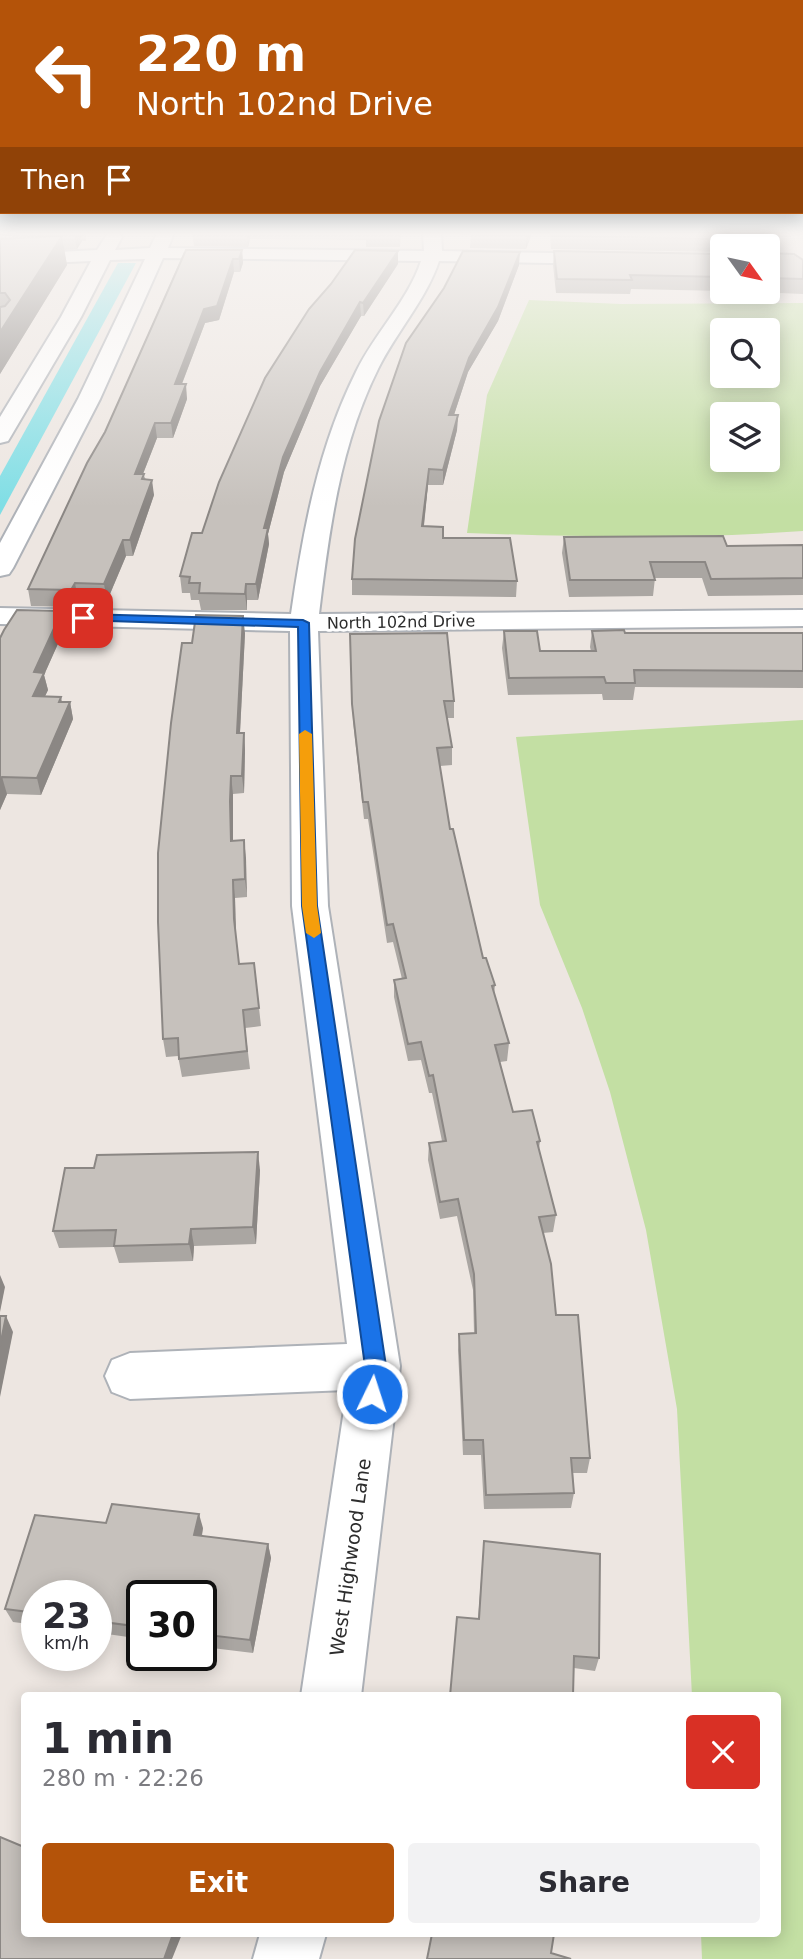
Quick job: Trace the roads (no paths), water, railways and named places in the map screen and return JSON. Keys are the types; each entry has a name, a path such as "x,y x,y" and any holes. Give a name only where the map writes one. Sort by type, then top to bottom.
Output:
{"street":[{"path":"0,436 10,400 66,324"},
{"path":"0,568 89,399 124,324"},
{"name":"West Highwood Lane","path":"332,1692 375,1366 310,906 303,623 316,529 344,425 377,351 394,324"},
{"name":"North 102nd Drive","path":"0,616 303,623 803,618"},
{"path":"130,1376 375,1366"},
{"path":"286,1959 292,1937"}],"water":[{"path":"84,324 103,324 0,515 0,476"}]}
